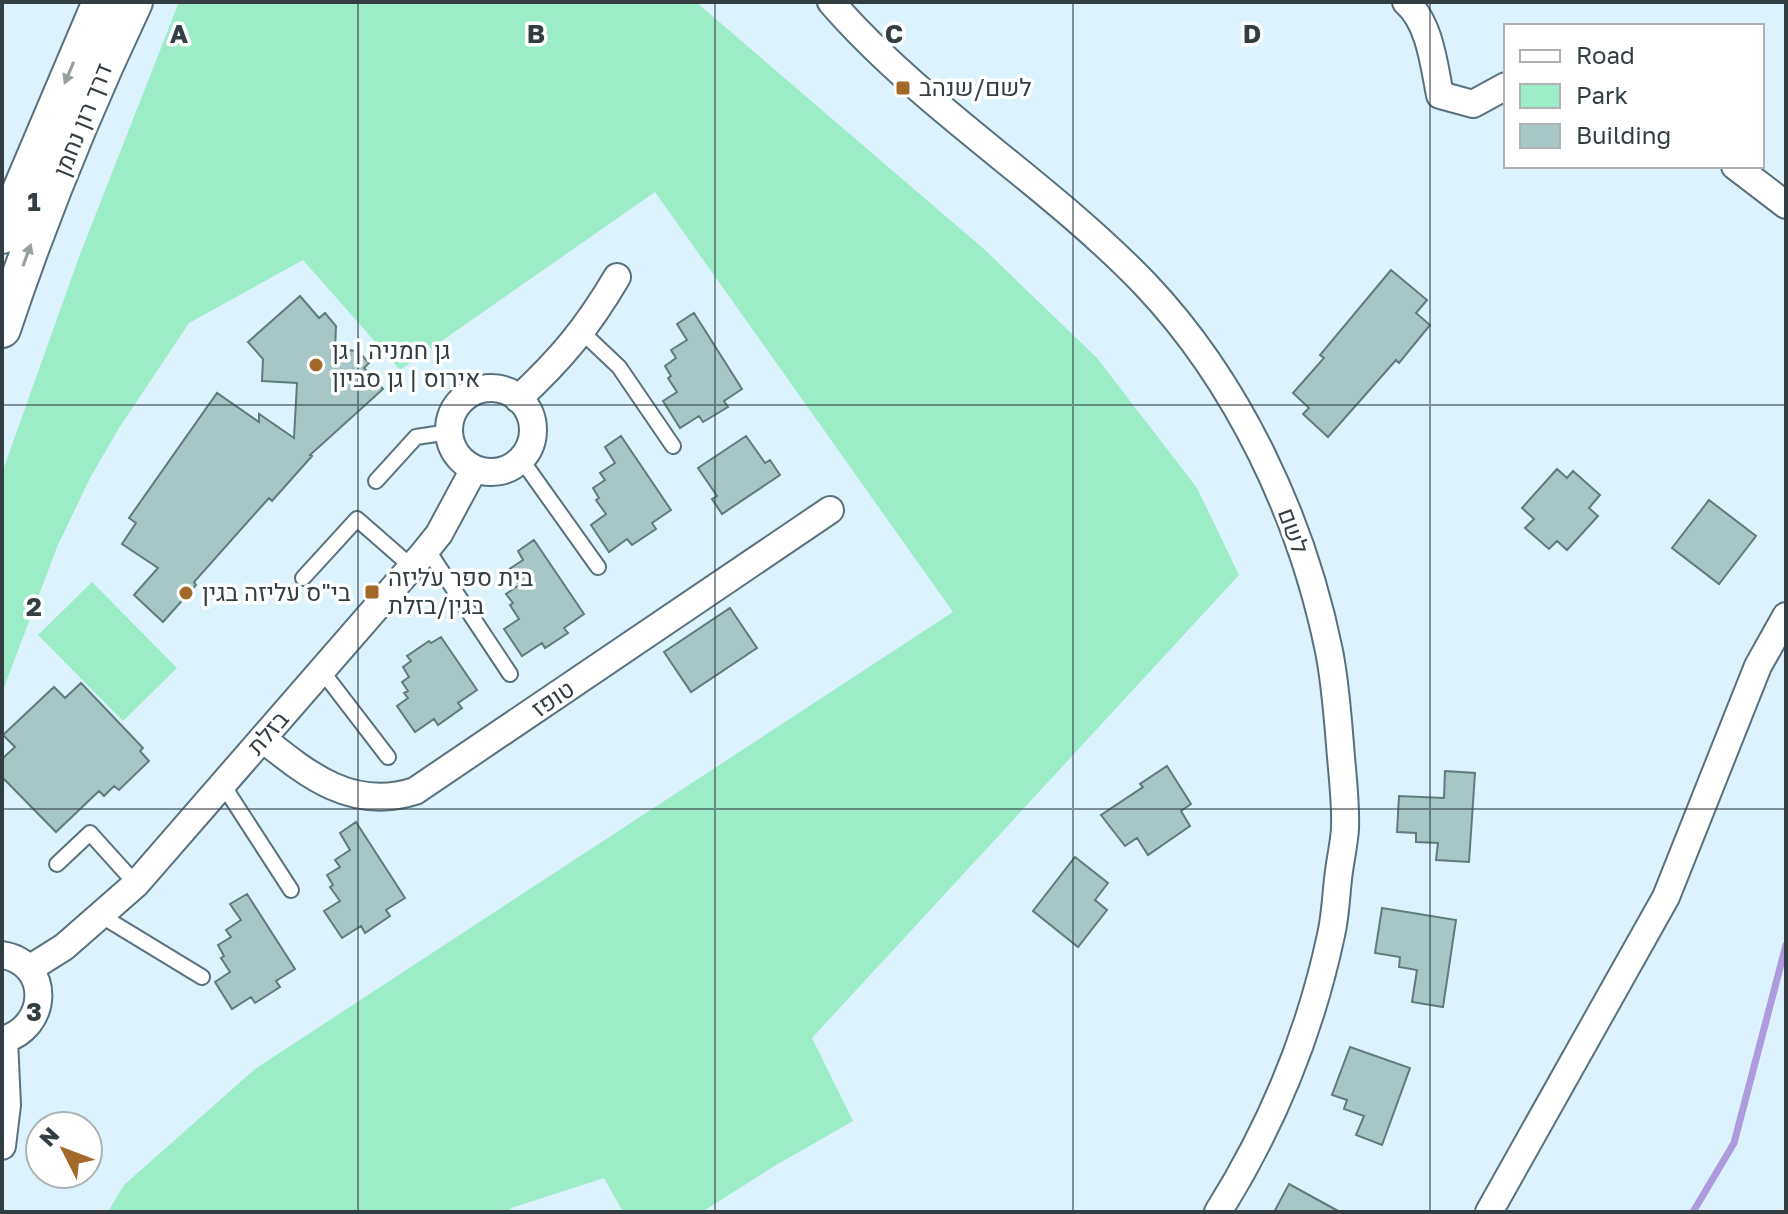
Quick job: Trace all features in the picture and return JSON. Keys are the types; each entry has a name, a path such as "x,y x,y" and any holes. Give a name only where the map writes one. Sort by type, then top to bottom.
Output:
{"main road":[{"name":"דרך רון נחמן","path":"2,235 101,2"},
{"name":"דרך רון נחמן","path":"2,329 27,255 134,2"}],"street":[{"name":"לשם","path":"831,2 887,62 1055,199 1147,286 1183,329 1251,432 1276,484 1302,555 1329,650 1340,725 1345,830 1332,932 1316,996 1273,1115 1248,1164 1218,1212"},
{"path":"1406,2 1417,12 1433,55 1440,95 1473,104 1504,87"},
{"path":"1738,168 1786,205"},
{"path":"518,399 562,358 617,277"},
{"path":"492,388 506,391 518,399 529,412 532,426 530,445 521,459 509,468 494,472 474,469 455,453 449,432 450,419 458,404 470,394 492,388"},
{"name":"בזלת","path":"29,969 64,947 136,884 420,558 439,534 474,469"},
{"name":"טופז","path":"263,739 305,772 352,795 395,798 415,791 830,510"},
{"path":"1489,1212 1666,897 1758,666 1786,616"},
{"path":"2,955 20,961 29,969 39,993 34,1018 16,1036 3,1040 7,1105 2,1146"}],"lane":[{"path":"582,332 619,367 673,446"},
{"path":"376,481 416,437 449,432"},
{"path":"521,459 598,567"},
{"path":"303,578 357,519 420,558 510,674"},
{"path":"322,671 388,757"},
{"path":"223,785 291,890"},
{"path":"57,864 90,833 136,884"},
{"path":"100,915 202,977"}],"green space":[{"path":"179,2 696,2 985,250 1097,358 1197,488 1239,575 812,1038 853,1121 702,1212 623,1212 604,1178 511,1208 508,1212 108,1212 124,1185 255,1069 953,612 655,192 400,370 303,260 189,323 119,428 90,478 57,547 2,693 2,473 79,257"},
{"path":"92,582 177,668 123,721 38,635"}],"building":[{"path":"1391,270 1427,300 1416,313 1430,325 1399,363 1396,360 1328,437 1303,414 1309,408 1293,393 1324,358 1320,355"},
{"path":"300,296 319,318 325,313 336,326 335,349 358,351 369,363 364,368 383,389 310,455 272,501 269,498 194,582 196,585 163,622 134,595 158,568 122,544 136,523 129,518 217,393 259,422 259,414 294,438 297,383 262,381 263,359 248,342"},
{"path":"694,313 742,389 724,401 728,407 703,422 699,416 680,428 663,401 677,392 665,366 676,358 671,350 687,340 677,324"},
{"path":"621,436 671,510 652,523 656,529 632,545 627,539 609,552 591,525 606,514 596,500 599,498 593,488 605,480 600,473 615,463 605,447"},
{"path":"746,436 765,463 770,460 780,475 722,514 712,499 717,496 698,468"},
{"path":"1557,469 1567,478 1573,471 1600,495 1589,508 1598,516 1567,550 1557,541 1549,549 1525,528 1534,519 1522,508"},
{"path":"1709,500 1756,536 1719,584 1672,548"},
{"path":"534,540 584,614 564,628 568,633 545,648 542,643 522,656 504,629 519,619 506,594 519,585 508,570 523,560 518,551"},
{"path":"730,608 757,648 691,692 664,652"},
{"path":"441,637 477,690 458,703 462,708 438,725 434,719 415,732 397,706 408,698 404,693 408,691 402,682 409,677 403,667 411,661 407,656"},
{"path":"81,683 143,748 140,751 149,761 119,790 114,786 104,796 99,791 56,832 2,777 2,759 15,747 3,735 54,687 65,698"},
{"path":"1167,766 1191,804 1181,811 1190,826 1148,855 1137,838 1125,846 1101,815 1143,787 1140,784"},
{"path":"1445,771 1475,773 1469,862 1436,860 1438,843 1416,842 1416,833 1397,832 1399,796 1444,798"},
{"path":"356,822 405,898 386,910 390,916 365,933 361,926 342,938 324,911 340,901 330,887 333,885 327,875 340,867 335,860 350,850 340,833"},
{"path":"1075,857 1108,883 1095,900 1107,910 1078,947 1033,911"},
{"path":"247,894 295,969 276,981 280,987 255,1003 251,997 232,1009 215,982 230,972 221,958 224,956 218,945 231,937 226,930 241,920 230,904"},
{"path":"1382,908 1456,920 1443,1007 1412,1002 1417,970 1399,967 1400,957 1375,953"},
{"path":"1350,1047 1410,1068 1382,1145 1356,1135 1364,1116 1344,1109 1347,1100 1332,1095"},
{"path":"1289,1184 1340,1212 1274,1212"}],"waterway":[{"path":"1693,1212 1734,1143 1786,945"}],"place":[{"name":"לשם/שנהב","path":"903,88"},
{"name":"גן חמניה | גן אירוס | גן סביון","path":"316,365"},
{"name":"בית ספר עליזה בגין/בזלת","path":"372,592"},
{"name":"בי\"ס עליזה בגין","path":"186,593"}]}
